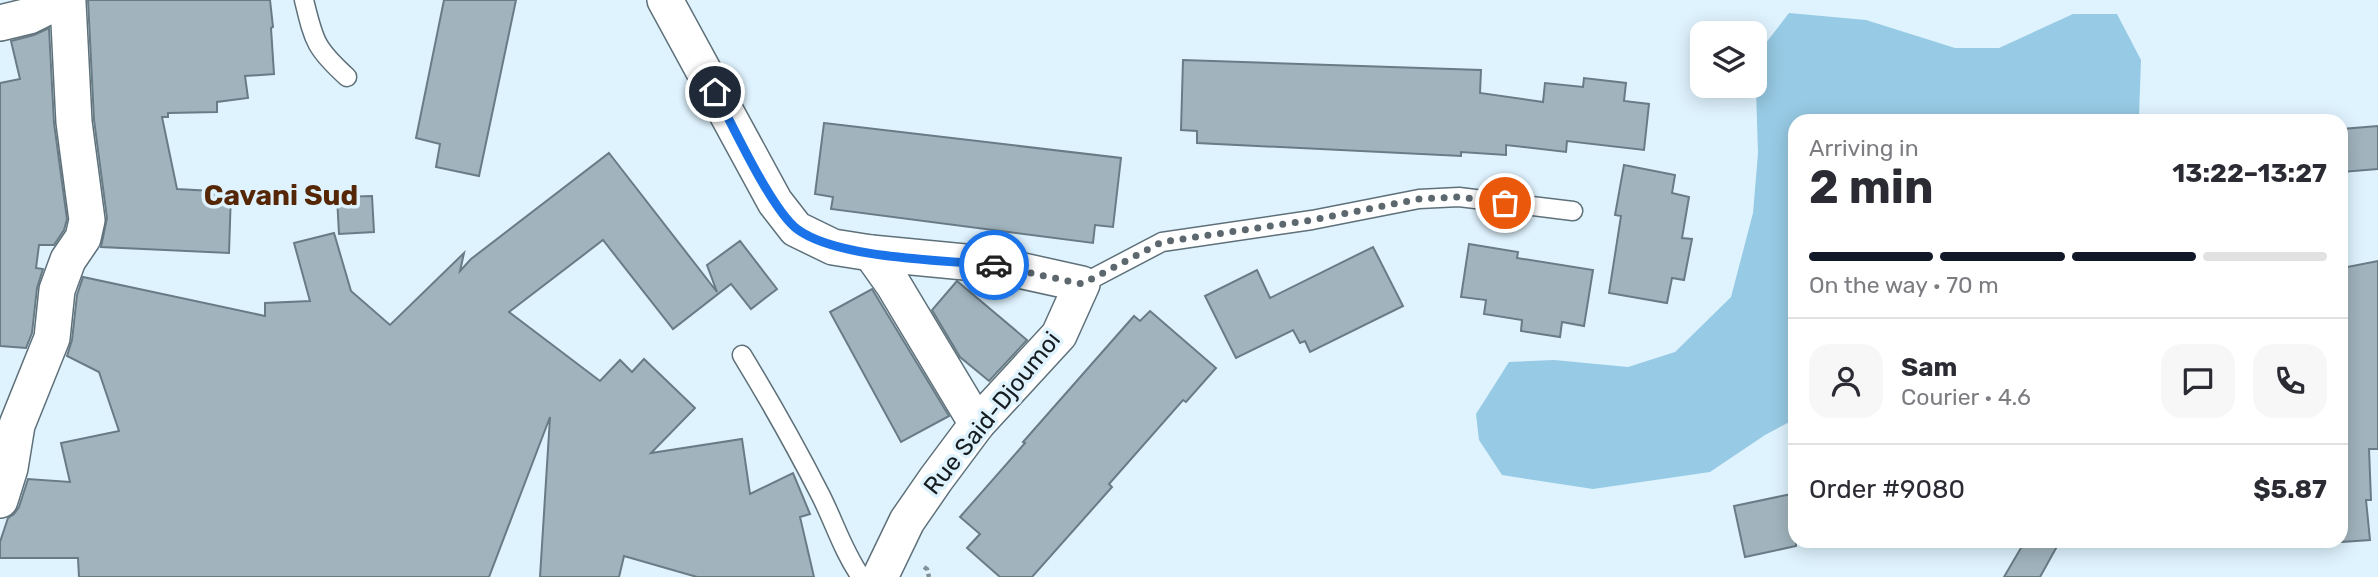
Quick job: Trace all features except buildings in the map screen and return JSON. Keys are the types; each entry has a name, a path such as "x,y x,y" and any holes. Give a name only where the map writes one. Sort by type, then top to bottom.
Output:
{"street":[{"path":"0,23 29,16 61,0 68,4 74,122 87,220 83,238 68,260 58,290 52,338 17,425 10,468 0,500"},
{"path":"665,0 775,202 796,229 833,247 996,265 1082,284"},
{"path":"871,253 893,284 977,424"},
{"name":"Rue Said-Djoumoi","path":"880,577 907,521 977,424 1059,335 1082,284"}],"lane":[{"path":"304,0 318,47 347,77"},
{"path":"1082,284 1162,242 1312,220 1419,199 1459,197 1573,211"},
{"path":"741,355 780,418 823,499 847,556 862,577"}],"shaded area":[{"path":"1789,13 1866,20 1955,48 1999,48 2073,14 2117,14 2141,60 2139,114 1788,114 1788,423 1710,472 1593,489 1502,475 1479,440 1476,414 1509,362 1554,360 1628,367 1675,352 1731,297 1753,213 1758,153 1756,98 1767,98 1767,41"}],"way so far":[{"path":"994,265 1082,284 1162,242 1312,220 1419,199 1459,197 1505,203"}],"district":[{"name":"Cavani Sud","path":"281,195"}],"route":[{"path":"715,92 775,202 796,229 833,247 994,265"}]}
